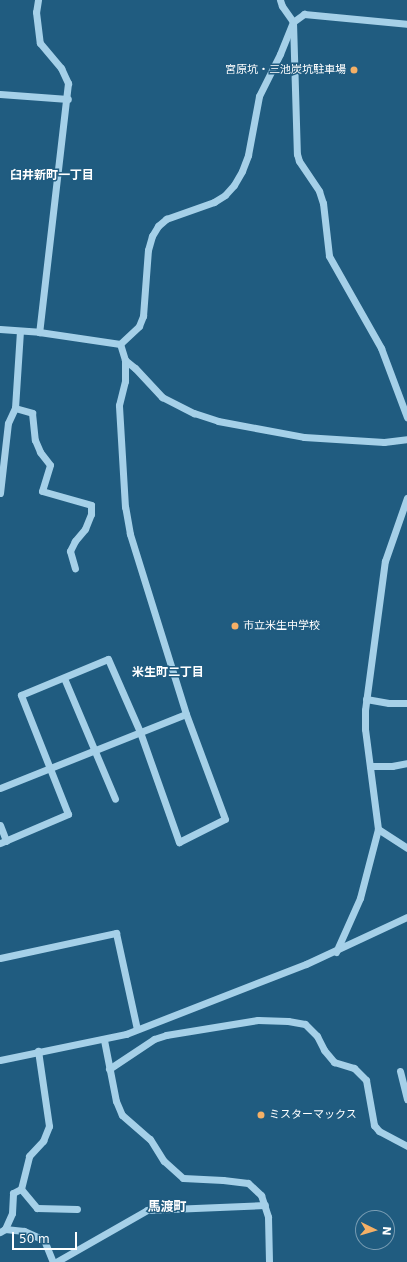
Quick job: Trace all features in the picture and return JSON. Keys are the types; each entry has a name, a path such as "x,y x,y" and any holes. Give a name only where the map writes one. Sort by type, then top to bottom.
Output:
{"street":[{"path":"38,0 36,12 40,43 61,68 68,83 68,99 39,332"},
{"path":"281,3 293,22 297,154 299,161 319,191 323,203 329,256 380,348 407,416"},
{"path":"120,344 139,326 143,316 148,250 152,236 158,226 166,219 214,202 225,195 242,171 248,155 259,96 280,54 293,22 304,14 407,24"},
{"path":"0,94 68,99"},
{"path":"0,329 39,332 120,344"},
{"path":"0,492 8,422 15,408 20,331"},
{"path":"0,825 3,842 68,814 21,695 108,659 140,732 179,842 226,818 186,714 130,534 125,507 119,405 125,381 125,360 120,344"},
{"path":"125,360 135,368 162,397 194,413 218,421 304,437 384,442 407,439"},
{"path":"15,408 32,413 35,440 40,452 50,464 42,491 91,505 91,514 85,529 75,541 70,551 75,568"},
{"path":"336,952 360,898 378,829 365,729 366,699 385,560 407,498"},
{"path":"64,678 115,799"},
{"path":"366,699 389,703 407,703"},
{"path":"0,788 49,767 186,714"},
{"path":"370,766 392,766 407,763"},
{"path":"378,829 407,848"},
{"path":"0,1060 38,1051 104,1040 126,1034 336,952 407,917"},
{"path":"0,958 116,933 137,1029"},
{"path":"109,1069 154,1039 166,1035 258,1020 288,1021 305,1024 317,1036 324,1050 334,1062 354,1068 366,1080 374,1125 380,1131 407,1146"},
{"path":"104,1040 116,1101 122,1115 150,1139 164,1161 183,1178 248,1183 261,1195 268,1217 269,1262"},
{"path":"22,1190 29,1156 43,1141 49,1126 38,1051"},
{"path":"400,1071 407,1099"},
{"path":"22,1190 37,1208 77,1209"},
{"path":"22,1190 13,1193 12,1213 2,1230 24,1231 44,1240 55,1262 147,1210 265,1204"}],"place":[{"name":"宮原坑・三池炭坑駐車場","path":"354,70"},
{"name":"市立米生中学校","path":"235,626"},
{"name":"ミスターマックス","path":"261,1115"}],"district":[{"name":"臼井新町一丁目","path":"52,176"},
{"name":"米生町二丁目","path":"168,673"},
{"name":"馬渡町","path":"167,1207"}]}
